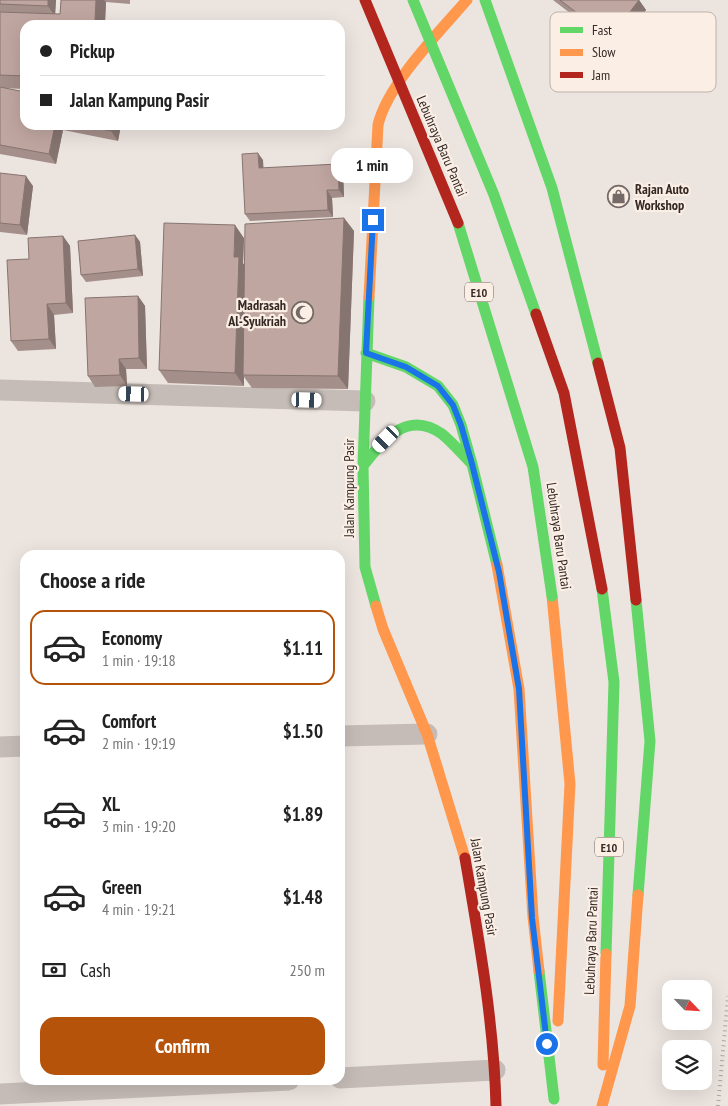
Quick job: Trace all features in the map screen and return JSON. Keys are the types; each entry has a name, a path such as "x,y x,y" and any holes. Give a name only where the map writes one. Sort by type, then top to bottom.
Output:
{"main road":[{"name":"Lebuhraya Baru Pantai","path":"365,0 456,220 534,467 552,596 570,784 554,1102"},
{"name":"Lebuhraya Baru Pantai","path":"413,0 494,195 564,393 602,589 614,682 602,1106"},
{"name":"Jalan Kampung Pasir","path":"467,0 424,49 402,78 381,111 378,125 366,353 363,466 365,567 383,630 427,734 463,848 480,947 494,1070 496,1106"},
{"path":"484,0 552,188 620,448 650,741 630,1006 602,1106"},
{"path":"366,353 406,367 438,386 453,405 472,464 499,572 519,689 532,918 554,1102"},
{"path":"363,466 378,446 393,432 416,426 430,428 440,433 472,464"}],"street":[{"path":"0,390 365,401"},
{"path":"345,736 427,734"},
{"path":"0,747 20,746"},
{"path":"345,1078 494,1070"},
{"path":"0,1094 185,1085"}],"building":[{"path":"0,0 48,0 48,6 0,4"},
{"path":"61,0 96,0 95,20 20,20 20,76 0,75 0,12 60,14"},
{"path":"560,0 639,0 630,12 576,12"},
{"path":"0,87 20,91 20,130 54,130 49,154 0,145"},
{"path":"258,153 259,168 338,164 339,190 327,190 328,210 245,214 242,154"},
{"path":"0,173 26,176 20,225 0,223"},
{"name":"Madrasah Al-Syukriah","path":"344,218 338,376 243,375 245,224"},
{"path":"164,223 235,225 234,257 239,257 235,373 159,370"},
{"path":"135,235 138,269 81,275 78,241"},
{"path":"63,236 66,303 47,304 49,339 11,341 7,260 29,259 28,238"},
{"path":"138,296 139,358 119,359 120,375 88,376 85,298"}],"railway":[{"path":"718,1106 728,996"}],"traffic: fast":[{"path":"413,0 494,195 536,314"},
{"path":"485,0 552,188 598,363"},
{"path":"458,223 533,467 552,596"},
{"path":"369,297 363,466 365,567 376,606"},
{"path":"366,353 406,367 438,386 453,405 472,464 497,565"},
{"path":"363,466 378,447 396,431 418,425 429,427 442,434 472,464"},
{"path":"602,589 614,682 606,954"},
{"path":"636,600 650,741 638,895"},
{"path":"539,971 554,1099"}],"traffic: slow":[{"path":"369,297 378,125 383,109 415,60 467,0"},
{"path":"497,565 519,689 533,917 539,971"},
{"path":"552,596 570,784 558,1021"},
{"path":"376,606 383,629 427,734 465,858"},
{"path":"602,1106 630,1006 638,895"},
{"path":"603,1065 606,954"}],"traffic: jam":[{"path":"365,0 458,223"},
{"path":"536,314 564,393 602,589"},
{"path":"598,363 620,448 636,600"},
{"path":"465,858 489,1013 496,1106"}],"place":[{"name":"Rajan Auto Workshop","path":"619,197"},
{"name":"Madrasah Al-Syukriah","path":"302,313"}],"route":[{"path":"373,220 366,353 406,367 438,386 453,405 472,464 499,572 519,689 532,918 547,1044"}]}
